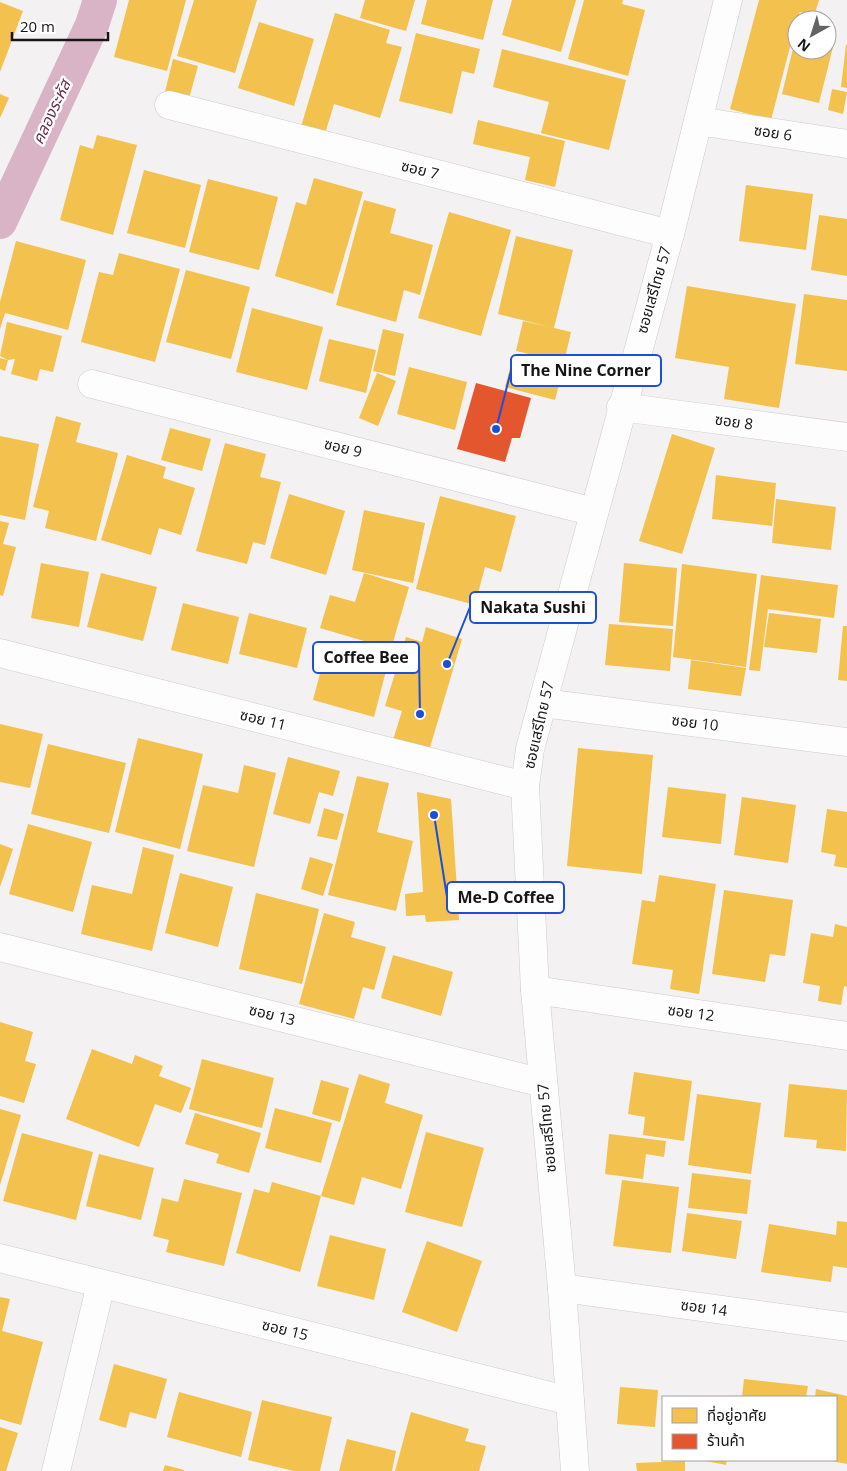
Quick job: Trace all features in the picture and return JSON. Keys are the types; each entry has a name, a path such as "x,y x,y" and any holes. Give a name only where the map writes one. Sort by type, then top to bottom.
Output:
{"street":[{"name":"ซอยเสรีไทย 57","path":"575,1471 562,1288 535,990 525,786 530,749 670,234 728,0"},
{"name":"ซอย 7","path":"170,105 670,234"},
{"name":"ซอย 6","path":"698,121 847,144"},
{"name":"ซอย 9","path":"92,384 594,512"},
{"name":"ซอย 8","path":"622,407 847,437"},
{"name":"ซอย 11","path":"0,653 525,786"},
{"name":"ซอย 10","path":"543,703 847,742"},
{"name":"ซอย 13","path":"0,947 543,1082"},
{"name":"ซอย 12","path":"535,990 847,1036"},
{"name":"ซอย 15","path":"0,1258 570,1400"},
{"path":"56,1471 101,1284"},
{"name":"ซอย 14","path":"562,1288 847,1327"}],"building: ที่อยู่อาศัย":[{"path":"129,0 186,0 167,71 114,57"},
{"path":"194,0 257,0 235,73 177,56"},
{"path":"365,0 415,0 406,31 360,18"},
{"path":"427,0 493,0 483,40 421,24"},
{"path":"512,0 576,0 561,52 502,35"},
{"path":"584,0 623,0 622,4 645,10 628,76 568,59"},
{"path":"759,0 819,0 816,10 787,10 787,58 771,120 730,109"},
{"path":"0,2 23,11 0,72"},
{"path":"335,13 390,30 386,43 402,47 380,118 334,104 324,137 300,130"},
{"path":"259,22 314,39 294,106 238,88"},
{"path":"416,33 480,49 474,74 462,71 452,114 399,101"},
{"path":"847,45 847,88 841,87"},
{"path":"502,49 626,80 609,150 541,133 549,102 493,87"},
{"path":"173,59 198,66 188,102 164,96"},
{"path":"790,60 830,60 819,103 782,94"},
{"path":"832,89 847,92 843,114 828,110"},
{"path":"0,94 9,98 0,118"},
{"path":"478,120 565,141 555,187 525,180 530,157 473,144"},
{"path":"97,135 137,145 113,235 60,220 80,145 93,149"},
{"path":"144,170 201,185 185,248 127,233"},
{"path":"314,178 363,192 333,294 275,276 296,202 306,205"},
{"path":"208,179 278,197 259,270 189,252"},
{"path":"746,185 813,194 806,250 739,241"},
{"path":"364,200 396,209 390,233 433,245 420,295 404,290 396,322 336,305"},
{"path":"449,212 511,230 481,336 418,318"},
{"path":"819,215 847,219 847,276 811,270"},
{"path":"516,236 573,250 554,328 571,332 564,362 516,351 523,321 550,327 498,314"},
{"path":"16,241 86,260 68,330 5,313 0,329 0,302"},
{"path":"119,253 180,269 155,362 81,342 99,272 113,275"},
{"path":"186,270 250,287 231,359 166,342"},
{"path":"687,286 796,304 779,408 724,399 729,367 675,358"},
{"path":"804,294 847,300 847,371 795,364"},
{"path":"252,308 323,327 307,390 236,372"},
{"path":"7,322 62,336 53,372 40,369 37,381 11,374 15,359 8,360 0,356"},
{"path":"383,329 404,334 395,376 373,371"},
{"path":"329,339 376,350 366,393 319,381"},
{"path":"513,356 563,369 555,400 505,387"},
{"path":"0,358 8,360 5,371 0,369"},
{"path":"409,367 467,382 455,430 397,414"},
{"path":"377,373 396,381 378,426 359,418"},
{"path":"56,416 81,423 76,442 118,453 96,541 45,528 49,511 33,507"},
{"path":"170,428 211,439 202,471 161,460"},
{"path":"672,434 715,448 682,554 639,541"},
{"path":"0,436 39,444 25,520 0,515"},
{"path":"225,443 266,454 260,477 281,482 265,545 253,542 247,564 196,551"},
{"path":"127,455 166,467 163,478 195,488 181,535 159,528 151,555 101,540"},
{"path":"716,475 776,483 772,526 712,519"},
{"path":"289,494 345,511 326,575 270,558"},
{"path":"440,496 516,516 501,572 485,567 475,605 416,589"},
{"path":"776,499 836,507 831,550 772,543"},
{"path":"364,510 425,523 413,583 352,570"},
{"path":"0,521 9,523 3,544 16,547 3,596 0,595"},
{"path":"41,563 89,572 79,627 31,618"},
{"path":"624,563 677,568 673,626 619,622"},
{"path":"682,564 757,574 746,667 673,657"},
{"path":"101,573 157,587 143,641 87,627"},
{"path":"364,573 409,587 391,649 320,628 330,595 355,602"},
{"path":"761,575 838,585 834,618 768,609 760,671 749,670"},
{"path":"183,603 239,617 228,664 171,650"},
{"path":"249,613 307,628 297,668 239,654"},
{"path":"769,613 821,619 817,653 764,647"},
{"path":"609,624 673,629 670,671 605,665"},
{"path":"843,626 847,626 847,681 838,680"},
{"path":"426,627 462,639 429,751 393,740 402,711 385,706 406,637 422,642"},
{"path":"327,647 388,663 374,717 313,700"},
{"path":"691,660 746,668 741,696 688,689"},
{"path":"0,724 43,734 30,788 0,782"},
{"path":"138,738 203,754 180,849 115,832"},
{"path":"48,744 126,763 109,833 31,814"},
{"path":"578,748 653,755 642,874 567,866"},
{"path":"288,757 340,771 333,796 319,792 310,824 273,814"},
{"path":"244,765 276,773 254,867 187,851 203,785 238,793"},
{"path":"357,776 389,783 377,832 413,841 396,911 328,895"},
{"path":"668,787 726,794 721,844 662,837"},
{"path":"417,792 451,799 459,920 426,922 425,915 406,916 405,894 423,892"},
{"path":"742,797 796,805 788,863 734,855"},
{"path":"324,808 344,814 337,840 317,836"},
{"path":"827,809 847,812 847,868 834,866 836,855 821,852"},
{"path":"28,824 92,842 73,912 9,894"},
{"path":"0,844 13,849 0,887"},
{"path":"143,847 174,855 152,951 81,934 92,885 132,894"},
{"path":"310,857 333,864 323,896 301,889"},
{"path":"180,873 233,887 218,947 165,933"},
{"path":"659,875 716,884 699,994 670,989 673,970 632,964 642,900 655,902"},
{"path":"724,890 793,900 785,956 770,954 765,982 712,974"},
{"path":"256,893 319,909 302,984 239,969"},
{"path":"324,913 355,922 351,937 386,947 374,990 363,987 354,1019 299,1004"},
{"path":"835,924 847,927 847,987 844,986 841,1005 818,1001 820,986 803,983 811,933 833,937"},
{"path":"393,955 453,972 441,1016 381,998"},
{"path":"0,1022 33,1032 25,1061 36,1064 24,1103 0,1096"},
{"path":"92,1049 132,1064 135,1055 163,1066 159,1076 191,1088 181,1113 155,1104 139,1147 66,1119"},
{"path":"202,1059 274,1078 262,1128 189,1109"},
{"path":"634,1072 692,1081 684,1141 643,1135 645,1117 628,1114"},
{"path":"359,1074 390,1084 385,1103 423,1115 401,1189 362,1177 354,1205 321,1196"},
{"path":"321,1080 349,1088 340,1122 312,1114"},
{"path":"789,1084 847,1090 846,1151 816,1148 817,1140 784,1137"},
{"path":"697,1094 761,1103 751,1174 688,1165"},
{"path":"275,1108 332,1123 321,1163 265,1148"},
{"path":"0,1109 21,1115 0,1185"},
{"path":"195,1113 261,1133 249,1173 216,1163 219,1154 185,1144"},
{"path":"426,1132 484,1148 462,1227 405,1212"},
{"path":"22,1133 93,1152 76,1220 3,1201"},
{"path":"609,1134 666,1141 664,1157 646,1154 643,1179 605,1174"},
{"path":"99,1154 154,1168 141,1220 86,1206"},
{"path":"692,1173 751,1180 747,1214 688,1208"},
{"path":"184,1179 242,1193 224,1266 166,1252 169,1240 153,1236 162,1198 178,1202"},
{"path":"622,1180 679,1187 671,1253 613,1246"},
{"path":"272,1182 321,1196 300,1272 236,1253 254,1189 269,1193"},
{"path":"687,1213 742,1221 736,1259 682,1251"},
{"path":"837,1221 847,1222 847,1268 833,1266 831,1282 761,1272 769,1224 836,1235"},
{"path":"330,1235 386,1249 374,1300 317,1286"},
{"path":"427,1241 482,1261 457,1332 402,1312"},
{"path":"0,1297 10,1299 2,1331 43,1342 21,1425 0,1419"},
{"path":"114,1364 167,1379 156,1419 130,1412 126,1428 99,1420"},
{"path":"744,1379 808,1386 806,1396 742,1396"},
{"path":"620,1387 658,1390 655,1427 617,1424"},
{"path":"816,1389 847,1396 847,1464 832,1461 837,1461 837,1396 815,1396"},
{"path":"179,1392 252,1412 241,1457 167,1437"},
{"path":"262,1400 332,1417 320,1471 294,1471 248,1460"},
{"path":"411,1412 469,1429 465,1441 486,1446 479,1471 395,1471"},
{"path":"0,1427 18,1433 6,1471 0,1471"},
{"path":"347,1439 396,1451 392,1471 339,1471"},
{"path":"685,1461 685,1471 637,1471 636,1463"},
{"path":"706,1461 727,1461 726,1465"},
{"path":"165,1465 184,1470 184,1471 163,1471"}],"building: ร้านค้า":[{"path":"476,383 531,398 520,438 512,438 505,462 457,449"}],"waterway":[{"name":"คลองระหัส","path":"0,222 92,25 100,0"}],"place":[{"name":"The Nine Corner","path":"496,429"},
{"name":"Nakata Sushi","path":"447,664"},
{"name":"Coffee Bee","path":"420,714"},
{"name":"Me-D Coffee","path":"434,815"}]}
